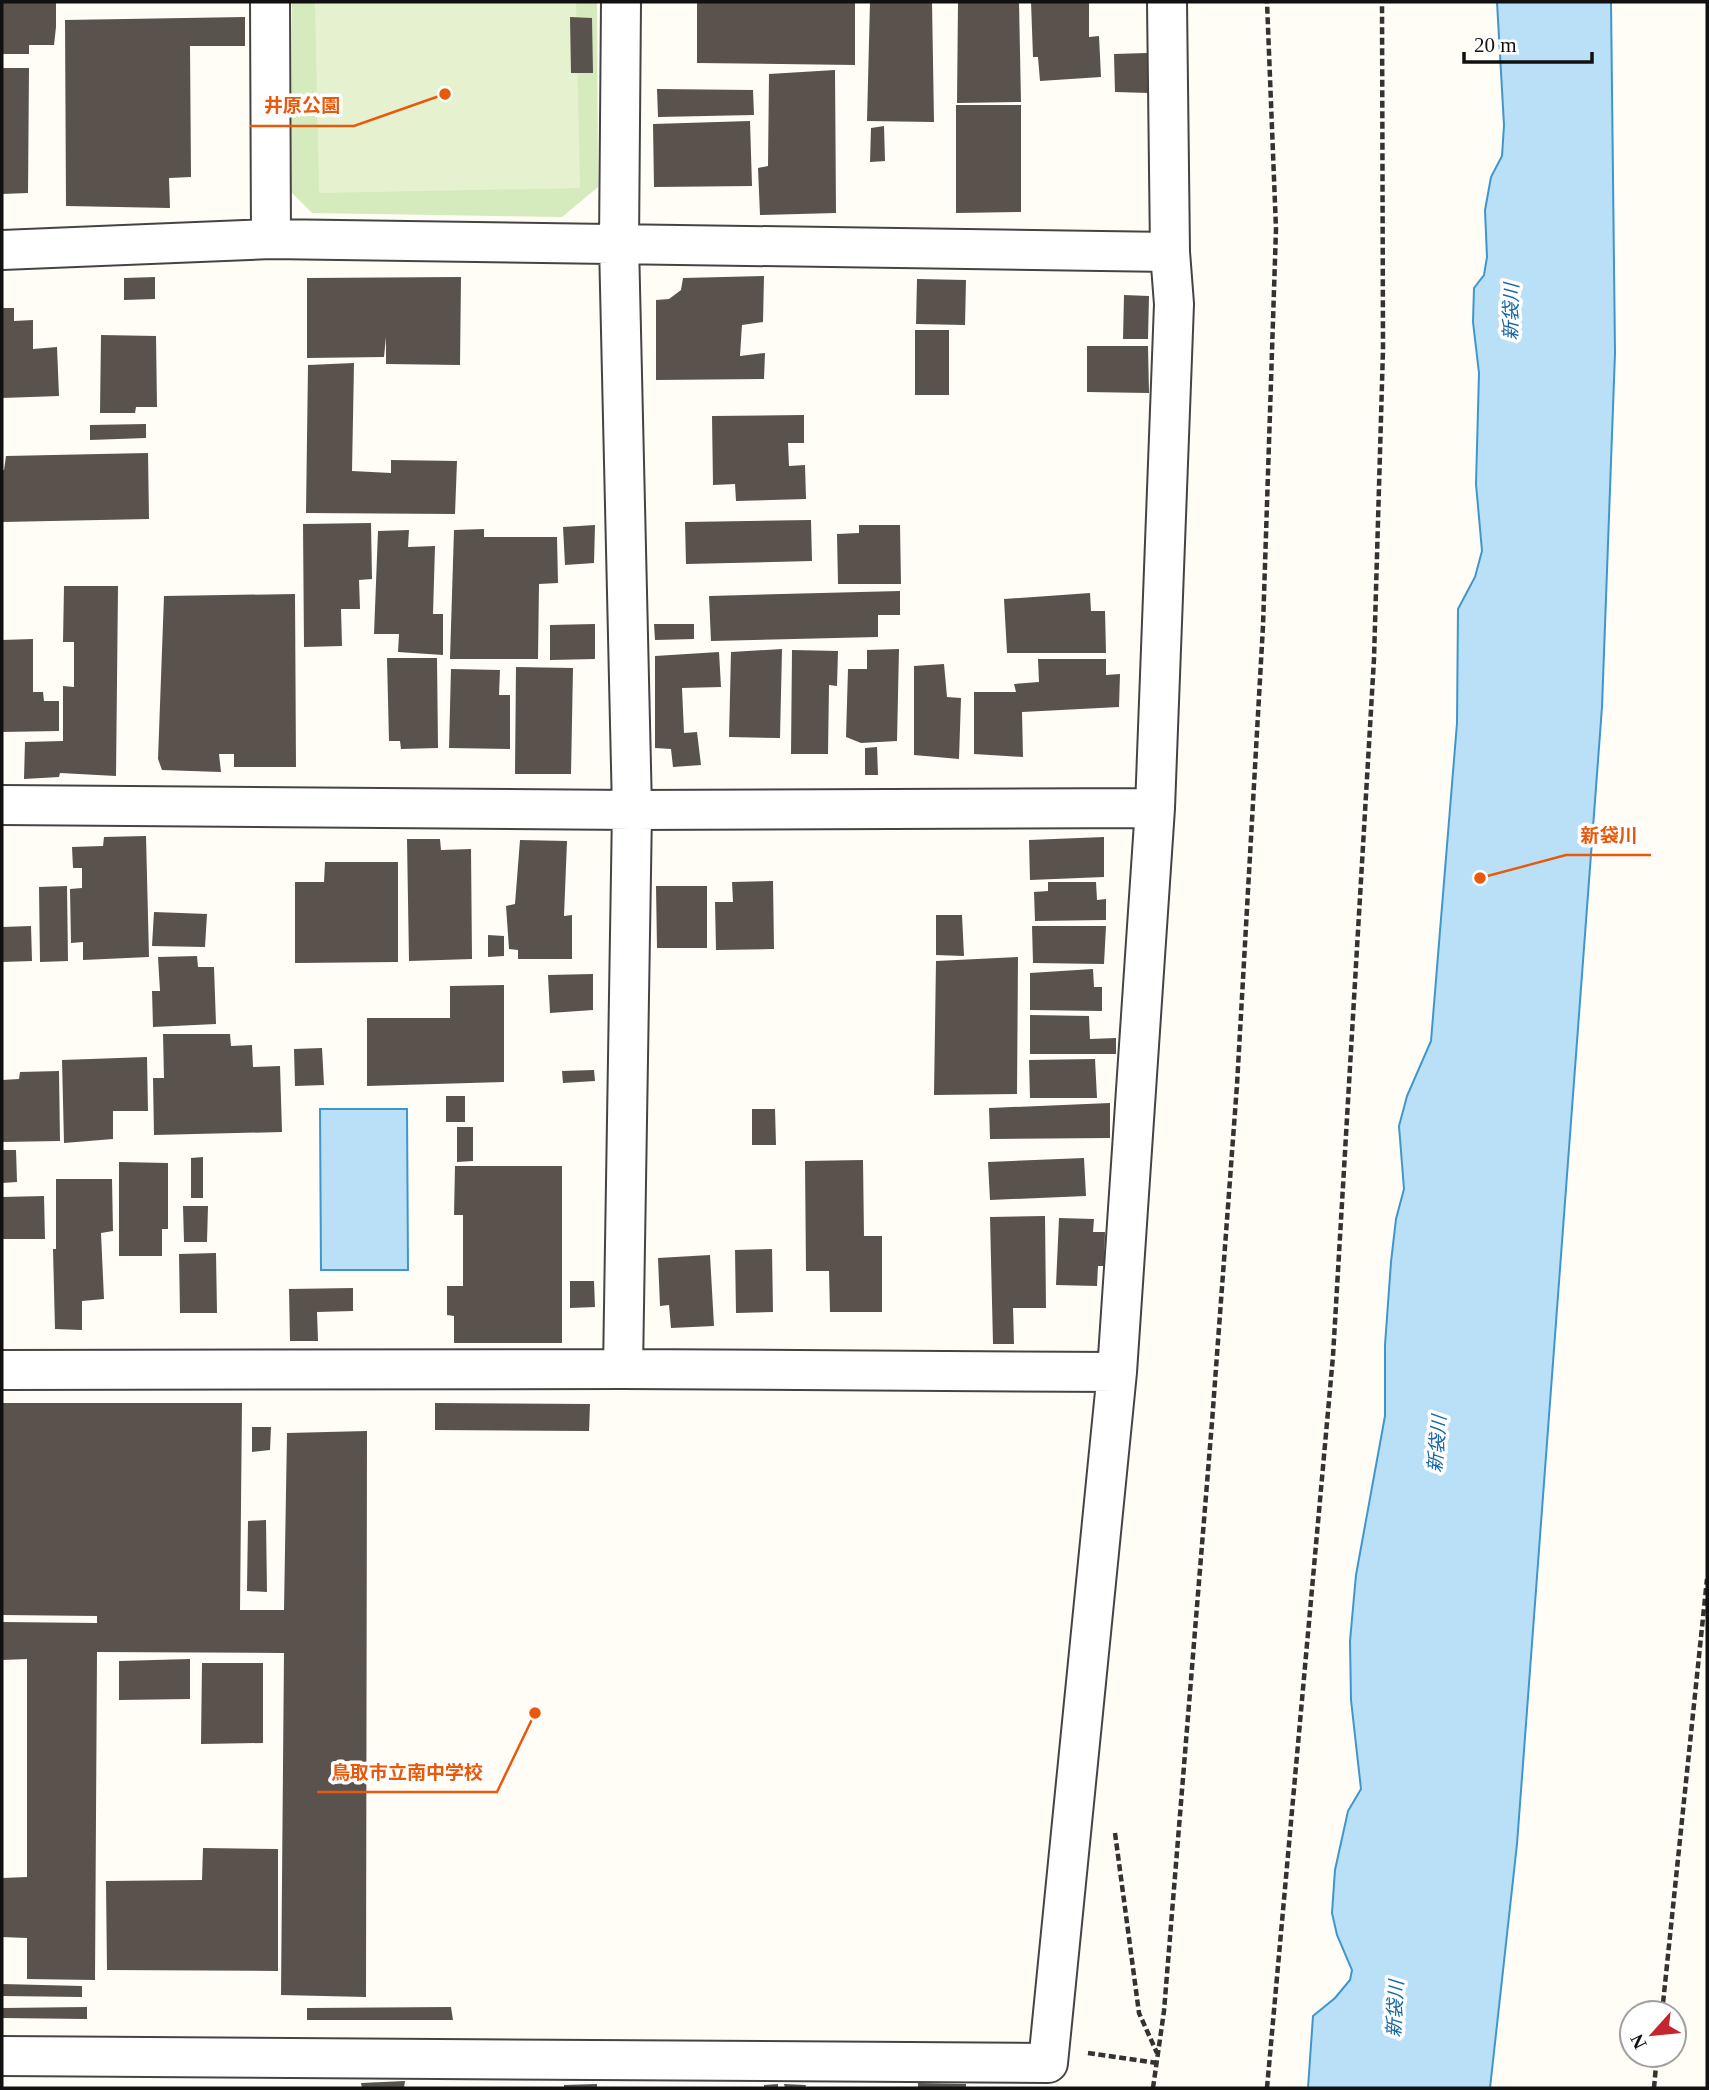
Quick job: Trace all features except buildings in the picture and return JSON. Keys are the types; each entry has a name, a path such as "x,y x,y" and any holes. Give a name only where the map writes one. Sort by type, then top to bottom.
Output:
{"street":[{"path":"270,2 271,239"},
{"path":"621,2 619,244 632,810 623,1369"},
{"path":"2,2056 1017,2075 1048,2063 1117,1372 1155,808 1174,304 1170,252 1167,2"},
{"path":"2,250 271,239 1170,252"},
{"path":"2,805 632,810 1155,808"},
{"path":"2,1370 623,1369 1117,1372"}],"path":[{"path":"1153,2088 1164,2011 1212,1422 1237,1085 1264,626 1276,229 1267,2"},
{"path":"1267,2088 1333,1356 1374,659 1383,349 1382,2"},
{"path":"1663,1999 1707,1579"},
{"path":"1114,1827 1139,2014 1158,2053"},
{"path":"1082,2052 1157,2063"},
{"path":"1654,2088 1656,2069"}],"green space":[{"path":"292,2 597,2 598,187 562,217 312,213 291,192"},
{"path":"315,2 576,2 580,188 319,193"}],"water":[{"path":"1497,2 1611,2 1615,353 1602,707 1517,1844 1490,2088 1308,2088 1313,2016 1335,1998 1350,1980 1352,1970 1337,1935 1332,1913 1335,1870 1348,1811 1361,1789 1351,1700 1350,1641 1356,1575 1385,1416 1385,1345 1391,1262 1396,1219 1404,1189 1399,1126 1407,1096 1431,1041 1457,723 1458,609 1475,577 1482,551 1476,484 1479,373 1473,322 1474,288 1484,275 1487,257 1485,210 1491,177 1502,156 1504,125"},
{"path":"320,1109 407,1109 408,1270 321,1270"}],"place":[{"name":"井原公園","path":"445,94"},
{"name":"新袋川","path":"1480,878"},
{"name":"鳥取市立南中学校","path":"535,1713"}]}
